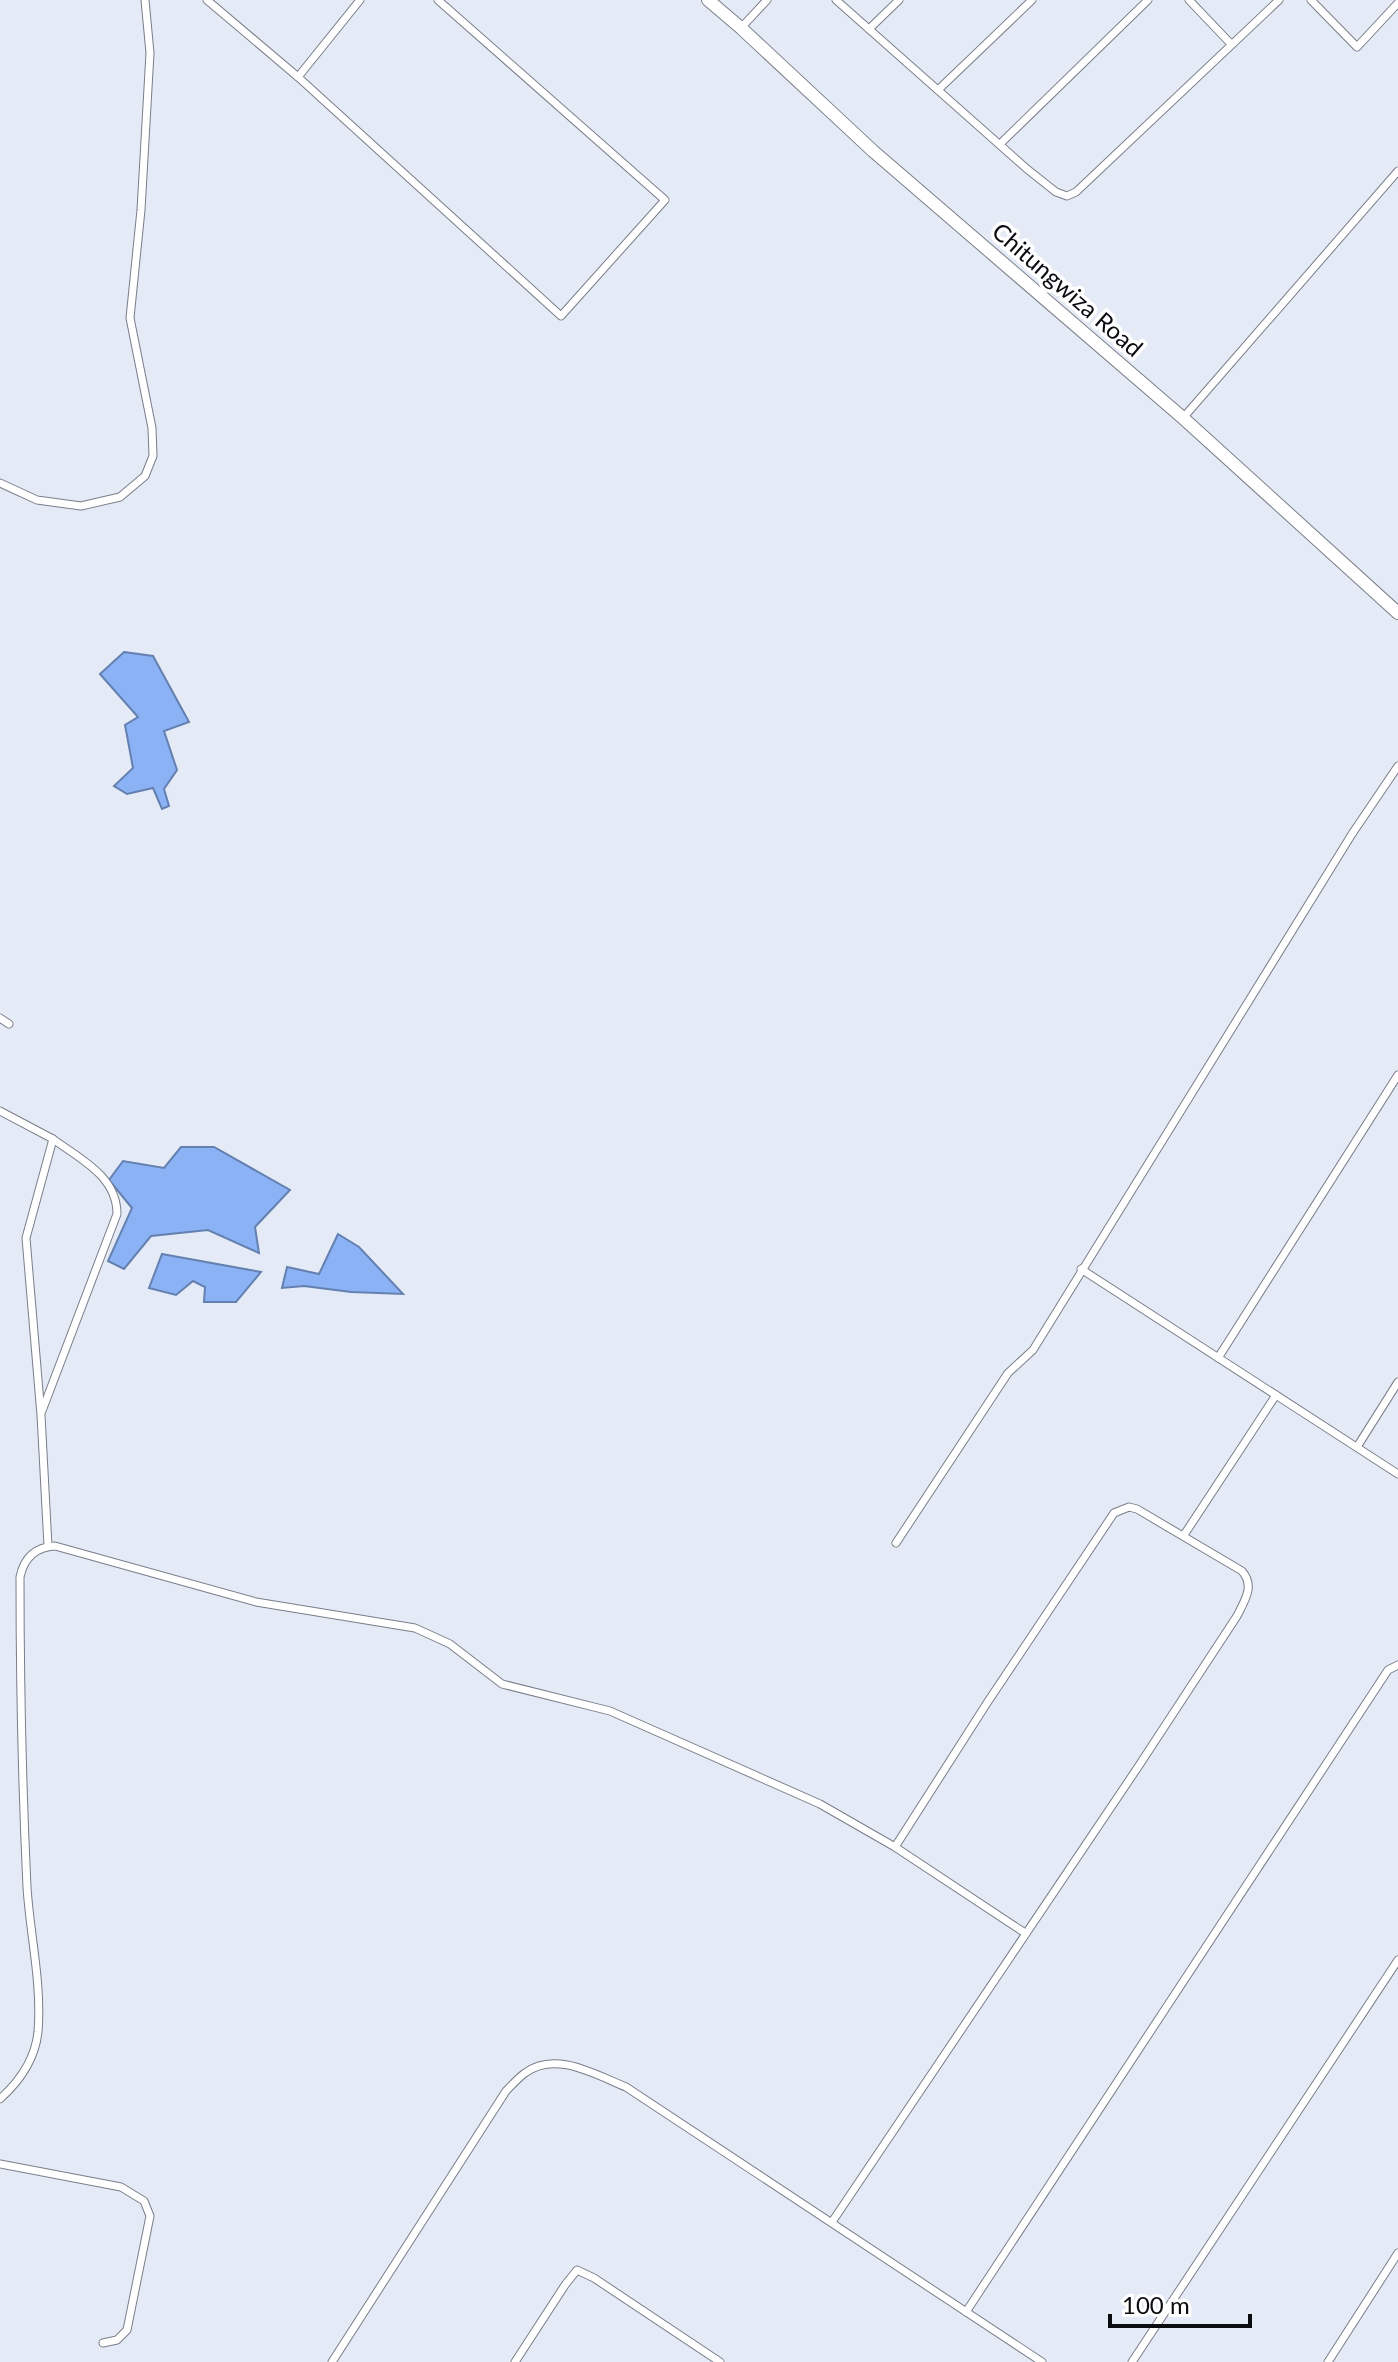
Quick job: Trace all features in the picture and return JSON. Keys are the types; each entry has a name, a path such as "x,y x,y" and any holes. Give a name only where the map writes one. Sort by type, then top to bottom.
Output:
{"main road":[{"name":"Chitungwiza Road","path":"708,0 873,151 1183,418 1398,613"}],"street":[{"path":"0,483 37,500 81,506 120,497 145,476 153,456 152,428 130,318 141,210 150,53 145,0"},
{"path":"207,0 298,77 561,316 665,200 438,0"},
{"path":"298,77 360,0"},
{"path":"741,28 767,0"},
{"path":"836,0 1062,196 1071,195 1279,0"},
{"path":"869,29 899,0"},
{"path":"938,90 1032,0"},
{"path":"1000,144 1148,0"},
{"path":"1189,0 1231,44"},
{"path":"1311,0 1357,47 1398,3"},
{"path":"1183,418 1398,171"},
{"path":"896,1543 1008,1373 1033,1350 1352,834 1398,766"},
{"path":"0,1018 9,1024"},
{"path":"1218,1358 1398,1075"},
{"path":"0,1111 53,1139 105,1180 114,1196 117,1214 41,1415"},
{"path":"48,1546 26,1238 53,1139"},
{"path":"1081,1269 1398,1474"},
{"path":"1357,1447 1398,1382"},
{"path":"1184,1535 1276,1395"},
{"path":"832,2222 1138,1767 1247,1597 1249,1582 1242,1571 1137,1509 1129,1507 1114,1513 895,1847"},
{"path":"0,2099 28,2066 38,2032 38,1994 26,1860 20,1577 26,1559 33,1552 48,1546 256,1602 427,1632 450,1644 502,1684 610,1711 820,1804 895,1847 1025,1933"},
{"path":"966,2312 1388,1670 1398,1665"},
{"path":"1132,2362 1398,1960"},
{"path":"332,2362 506,2091 526,2072 540,2065 565,2064 626,2087 1042,2362"},
{"path":"0,2164 121,2187 144,2201 150,2216 127,2330 117,2340 103,2343"},
{"path":"1328,2362 1398,2253"},
{"path":"515,2362 577,2270 594,2278 720,2362"}],"water":[{"path":"124,652 153,656 189,722 164,731 177,770 164,789 169,806 162,809 153,788 127,794 114,786 133,768 125,725 138,717 100,674"},
{"path":"181,1147 214,1147 290,1190 255,1227 259,1253 208,1230 151,1236 124,1269 108,1261 132,1208 109,1180 123,1161 164,1168"},
{"path":"338,1234 359,1247 403,1294 304,1286 282,1288 287,1267 319,1274"},
{"path":"162,1254 261,1272 236,1302 204,1302 205,1287 193,1281 176,1295 149,1288"}]}
